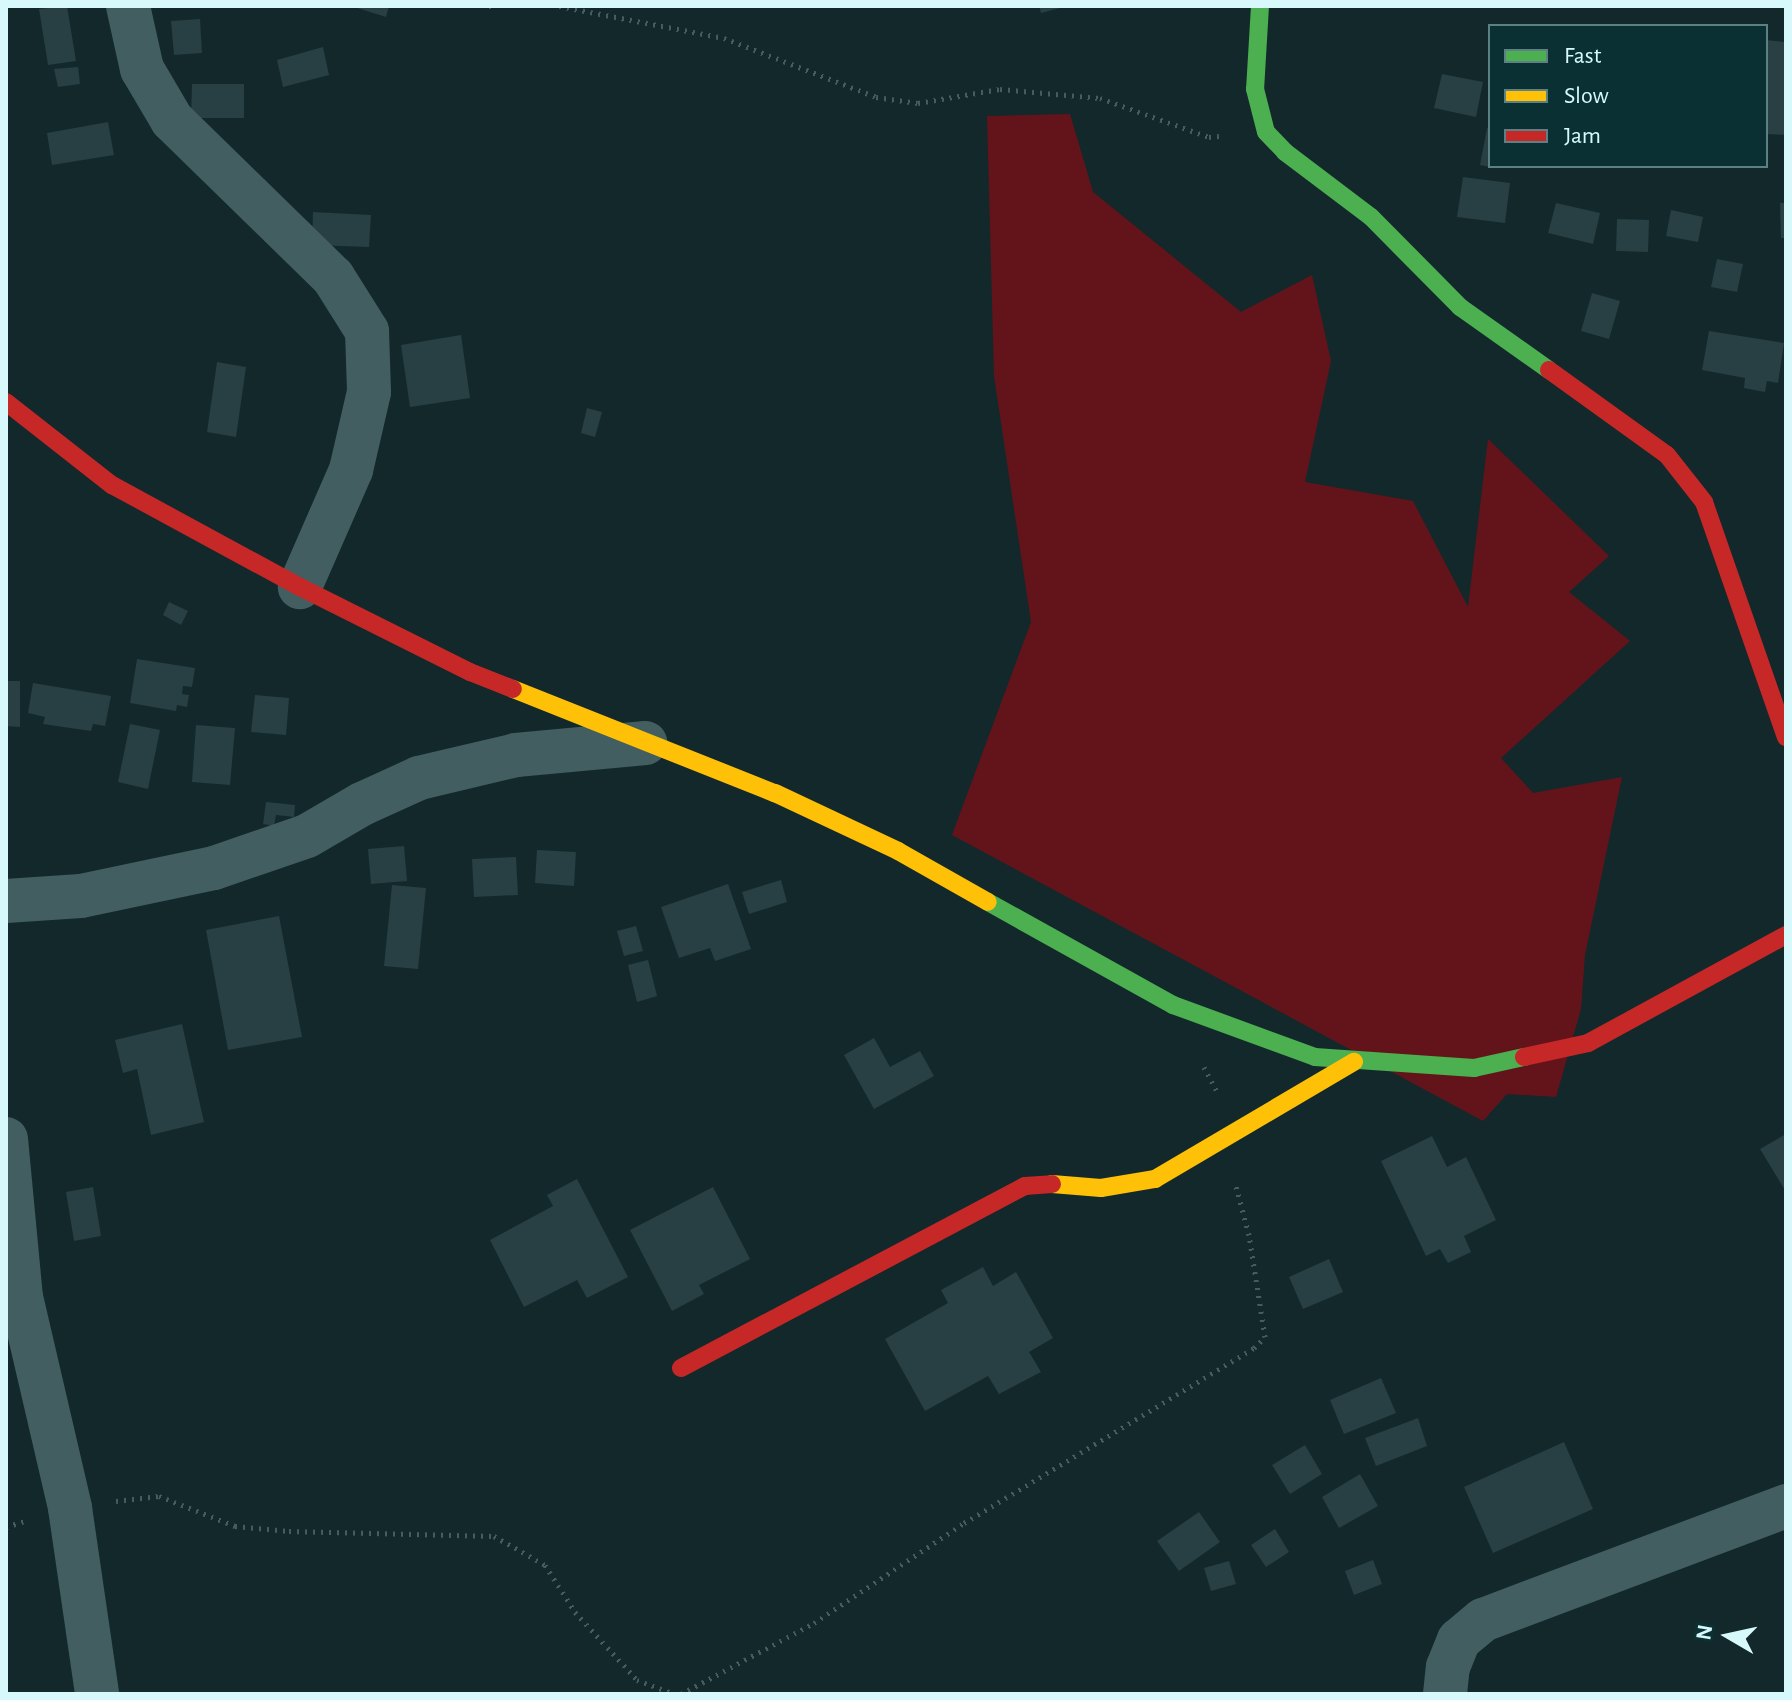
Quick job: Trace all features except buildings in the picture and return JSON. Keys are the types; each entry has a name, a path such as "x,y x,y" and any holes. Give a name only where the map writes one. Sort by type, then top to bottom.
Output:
{"street":[{"path":"128,6 142,69 172,120 333,277 367,331 369,392 351,470 300,587"},
{"path":"1260,6 1255,89 1258,112 1266,132 1285,152 1371,217 1460,307 1667,455 1704,502 1786,737"},
{"path":"6,402 112,485 300,587 470,672 775,793 898,851 1173,1005 1315,1057 1474,1068 1588,1043 1786,935"},
{"path":"6,901 81,896 214,868 307,836 362,804 419,778 516,755 645,743"},
{"path":"681,1368 1025,1186 1060,1184 1101,1188 1155,1179 1354,1062"},
{"path":"6,1139 21,1297 70,1508 97,1694"},
{"path":"1445,1694 1448,1667 1459,1640 1483,1620 1786,1506"}],"path":[{"path":"559,6 724,38 876,97 918,103 1000,89 1014,90 1100,98 1209,137 1266,132"},
{"path":"681,1694 814,1623 964,1523 1254,1348 1265,1337 1249,1235 1223,1140"},
{"path":"70,1508 159,1496 235,1526 289,1531 494,1536 545,1565 575,1612 637,1680 675,1694"}],"shaded area":[{"path":"1070,114 1093,192 1241,312 1312,275 1331,361 1305,482 1413,501 1468,607 1488,439 1609,556 1569,592 1630,641 1501,758 1533,793 1622,777 1585,955 1581,1009 1556,1097 1507,1094 1483,1121 952,835 1031,622 994,376 987,116"}],"traffic: fast":[{"path":"1260,6 1255,89 1266,132 1285,152 1371,217 1460,307 1549,370"},
{"path":"988,902 1173,1005 1315,1057 1474,1068 1524,1057"}],"traffic: slow":[{"path":"513,689 775,793 898,851 988,902"},
{"path":"1052,1184 1101,1188 1155,1179 1354,1062"}],"traffic: jam":[{"path":"1549,370 1667,455 1704,502 1786,737"},
{"path":"6,402 112,485 300,587 470,672 513,689"},
{"path":"1524,1057 1588,1043 1786,935"},
{"path":"681,1368 1025,1186 1052,1184"}]}
